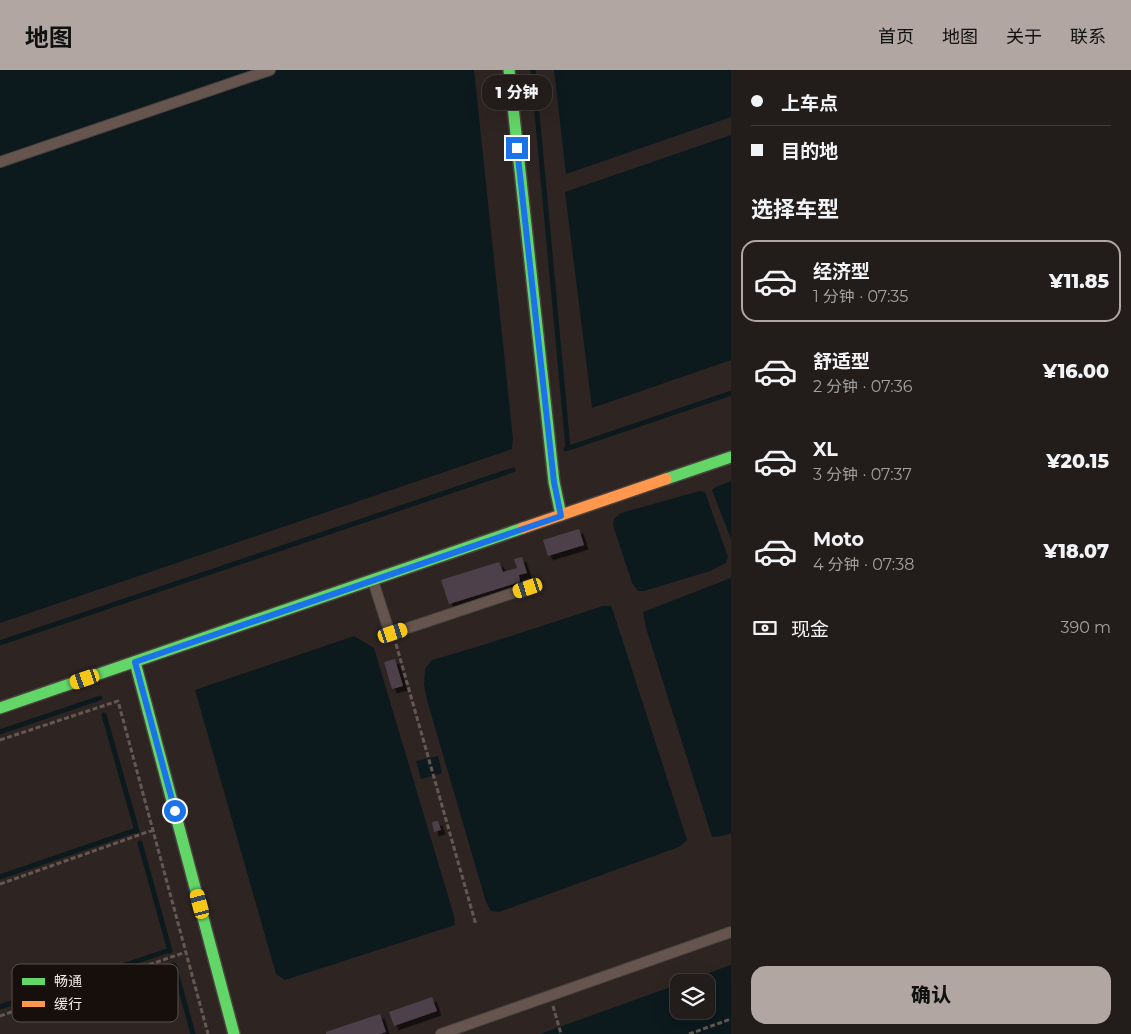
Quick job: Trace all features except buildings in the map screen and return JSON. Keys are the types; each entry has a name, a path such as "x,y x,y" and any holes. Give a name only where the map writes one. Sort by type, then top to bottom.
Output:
{"street":[{"path":"509,70 554,482 561,516"},
{"path":"0,708 731,458"},
{"path":"135,662 234,1034"}],"lane":[{"path":"0,162 270,70"},
{"path":"372,580 390,634 528,588"},
{"path":"441,1034 731,932"}],"path":[{"path":"393,633 476,925"},
{"path":"0,740 118,701 208,1034"},
{"path":"0,884 153,830"},
{"path":"151,964 186,952"},
{"path":"0,1016 12,1012"},
{"path":"689,1034 731,1019"},
{"path":"558,1024 562,1034"}],"shaded area":[{"path":"0,70 252,70 0,157"},
{"path":"278,70 474,70 513,439 512,449 0,623 0,167"},
{"path":"554,70 731,70 731,117 566,174"},
{"path":"731,135 731,360 592,408 565,192"},
{"path":"731,481 731,539 712,490"},
{"path":"700,491 705,492 728,557 726,563 710,571 644,591 638,591 632,583 613,525 614,519 621,513"},
{"path":"731,578 731,833 712,837 646,628 643,612"},
{"path":"603,606 611,606 614,614 687,840 679,847 499,912 491,911 486,902 427,700 424,685 425,669 432,660"},
{"path":"354,636 374,648 454,916 455,925 285,980 276,974 195,690"},
{"path":"438,756 442,773 421,779 416,761"},
{"path":"731,965 731,1034 540,1034 670,987 670,1019 715,1019 715,974 706,974"}],"waterway":[{"path":"533,70 568,448"},
{"path":"566,449 731,393"},
{"path":"0,643 513,470"},
{"path":"0,732 100,698"},
{"path":"104,715 137,831"},
{"path":"0,877 136,830"},
{"path":"140,843 170,951"},
{"path":"128,964 170,950"},
{"path":"178,980 193,1034"},
{"path":"0,1007 12,1003"}],"traffic: fast":[{"path":"509,70 554,482 561,515"},
{"path":"666,479 731,457"},
{"path":"0,708 523,528"},
{"path":"135,662 234,1034"}],"traffic: slow":[{"path":"523,528 666,479"}],"route":[{"path":"175,811 135,662 561,516 554,482 517,148"}]}
